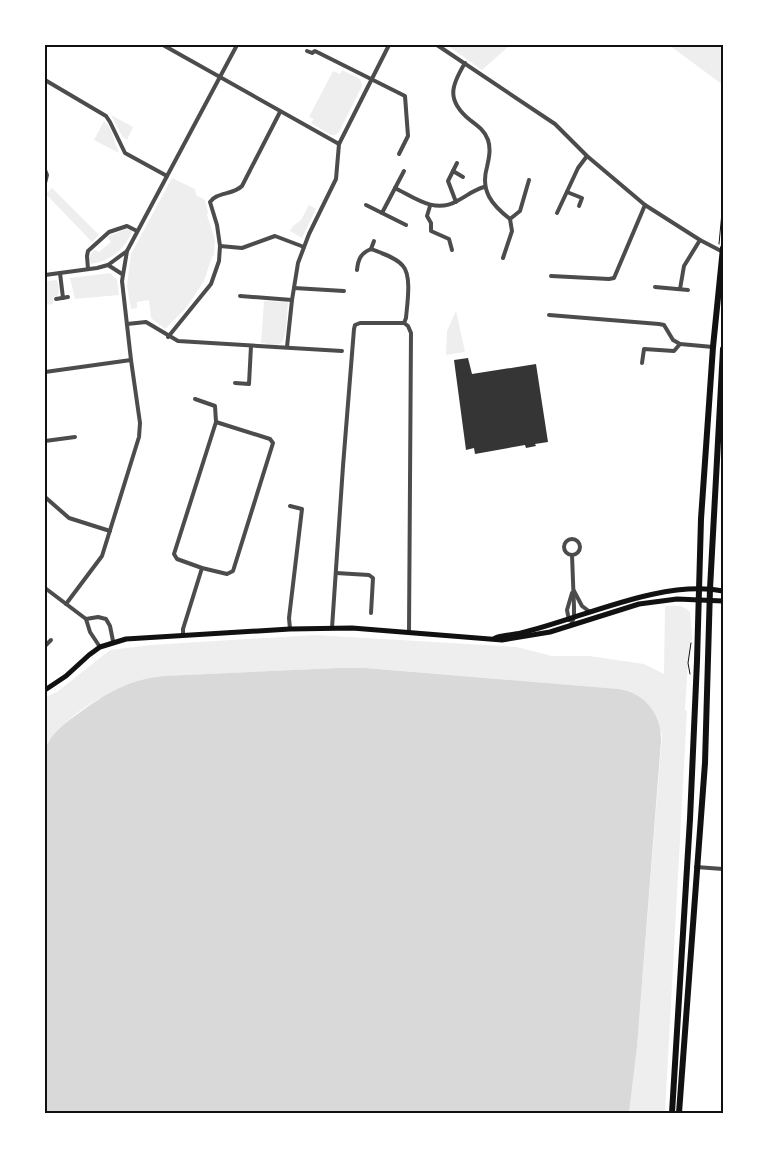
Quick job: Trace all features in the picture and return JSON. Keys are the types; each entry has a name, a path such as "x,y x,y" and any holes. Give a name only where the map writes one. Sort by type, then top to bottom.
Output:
{"highway":[{"path":"672,1113 690,819 697,661 698,588 713,347 722,248"},
{"path":"679,1113 705,763 710,589 723,349"}],"main road":[{"path":"492,638 520,633 646,596 698,588 723,592"},
{"path":"45,690 66,676 100,647 126,638 332,628 502,640 533,636 639,604 677,599 723,601"}],"street":[{"path":"163,45 339,144"},
{"path":"66,604 102,556 139,437 140,423 122,274 127,251 237,45"},
{"path":"307,51 312,54 318,45"},
{"path":"287,347 298,264 336,179 339,144 389,45"},
{"path":"438,45 555,124 587,156 645,205 700,240 722,248"},
{"path":"315,51 405,96 408,136 399,154"},
{"path":"465,63 454,81 453,91 461,112 481,128 488,141 490,156 484,175 484,187 493,205 510,219 512,231 503,258"},
{"path":"45,80 106,116 125,153 167,176"},
{"path":"168,337 211,284 219,261 220,246 217,225 210,202 213,198 237,191 242,186 280,112"},
{"path":"557,212 578,168 587,156"},
{"path":"456,163 448,181 456,202"},
{"path":"45,170 47,175 45,183"},
{"path":"382,214 404,171"},
{"path":"453,172 463,177"},
{"path":"510,219 520,211 529,180"},
{"path":"396,188 430,206 437,207 456,202 475,189 484,187"},
{"path":"567,192 582,198 579,206"},
{"path":"366,205 406,225"},
{"path":"551,276 614,278 645,205"},
{"path":"430,206 427,216 431,223 430,231 449,238 452,250"},
{"path":"88,269 88,251 108,232 127,226 138,231"},
{"path":"220,246 242,248 275,236 304,247"},
{"path":"680,289 684,266 700,240"},
{"path":"357,270 360,258 371,249 374,241"},
{"path":"371,249 399,262 406,270 408,284 404,323"},
{"path":"45,275 108,265 127,251"},
{"path":"108,265 122,274"},
{"path":"60,274 63,298"},
{"path":"655,287 688,290"},
{"path":"294,288 344,292"},
{"path":"240,296 292,300"},
{"path":"56,299 68,297"},
{"path":"549,315 659,324 664,325 673,340 680,344 713,347"},
{"path":"127,324 146,322 168,337 178,341 342,351"},
{"path":"332,628 354,329 360,323 404,323 411,332 409,632"},
{"path":"642,363 644,349 674,351 680,344"},
{"path":"235,383 249,384 251,346"},
{"path":"45,372 131,360"},
{"path":"195,399 215,406 216,422 174,554 177,559 227,574 232,571 272,443 270,439 216,422"},
{"path":"45,441 75,437"},
{"path":"45,497 69,518 110,531"},
{"path":"290,506 302,509 289,618 290,629"},
{"path":"570,539 576,540 580,546 577,553 572,555 568,554 564,548 566,541 570,539"},
{"path":"571,625 568,610 573,589 572,555"},
{"path":"183,635 183,629 202,568"},
{"path":"336,573 369,575 373,578 371,613"},
{"path":"45,588 86,619 90,632 100,647"},
{"path":"573,589 582,606 590,612"},
{"path":"86,619 98,617 106,619 110,626 113,642"},
{"path":"45,646 52,640"},
{"path":"696,867 723,869"}],"path":[{"path":"722,248 723,202"},
{"path":"691,681 688,663 692,638"}],"shaded area":[{"path":"447,45 510,45 482,70"},
{"path":"669,45 723,45 723,85"},
{"path":"342,70 360,79 362,86 339,132 331,135 311,123 314,119 309,117 333,71 340,74"},
{"path":"111,115 133,127 127,140 122,136"},
{"path":"104,121 110,128 119,153 94,140"},
{"path":"172,178 195,189 196,195 205,200 207,215 215,240 214,255 204,281 186,308 165,329 151,318 149,300 137,302 137,308 131,309 127,286 131,254"},
{"path":"52,188 99,235 92,242 46,194"},
{"path":"309,205 316,209 302,238 290,231 301,220"},
{"path":"126,229 132,232 116,254 98,263 91,264 91,254 95,250 99,252 111,242 107,237"},
{"path":"110,273 117,280 119,295 75,299 70,278"},
{"path":"57,280 58,296 53,297 53,304 45,305 45,281"},
{"path":"264,301 288,302 284,336 279,344 261,343"},
{"path":"456,311 465,352 446,355 447,331"},
{"path":"665,606 681,607 690,612 692,638 688,663 685,710 687,711 665,1113 629,1113 637,1047 662,735 652,710 638,696 619,689 365,668 164,676 155,677 114,692 93,702 77,713 54,735 45,750 45,697 57,692 110,650 151,645 315,635 517,647 552,656 589,656 644,664 664,674"},
{"path":"365,668 619,689 637,695 644,700 655,714 661,731 661,741 637,1047 629,1113 45,1113 45,750 54,734 63,725 98,700 140,680 164,676"}],"building":[{"path":"468,358 472,374 536,364 548,442 526,448 525,445 475,454 474,448 466,450 454,360"}]}
